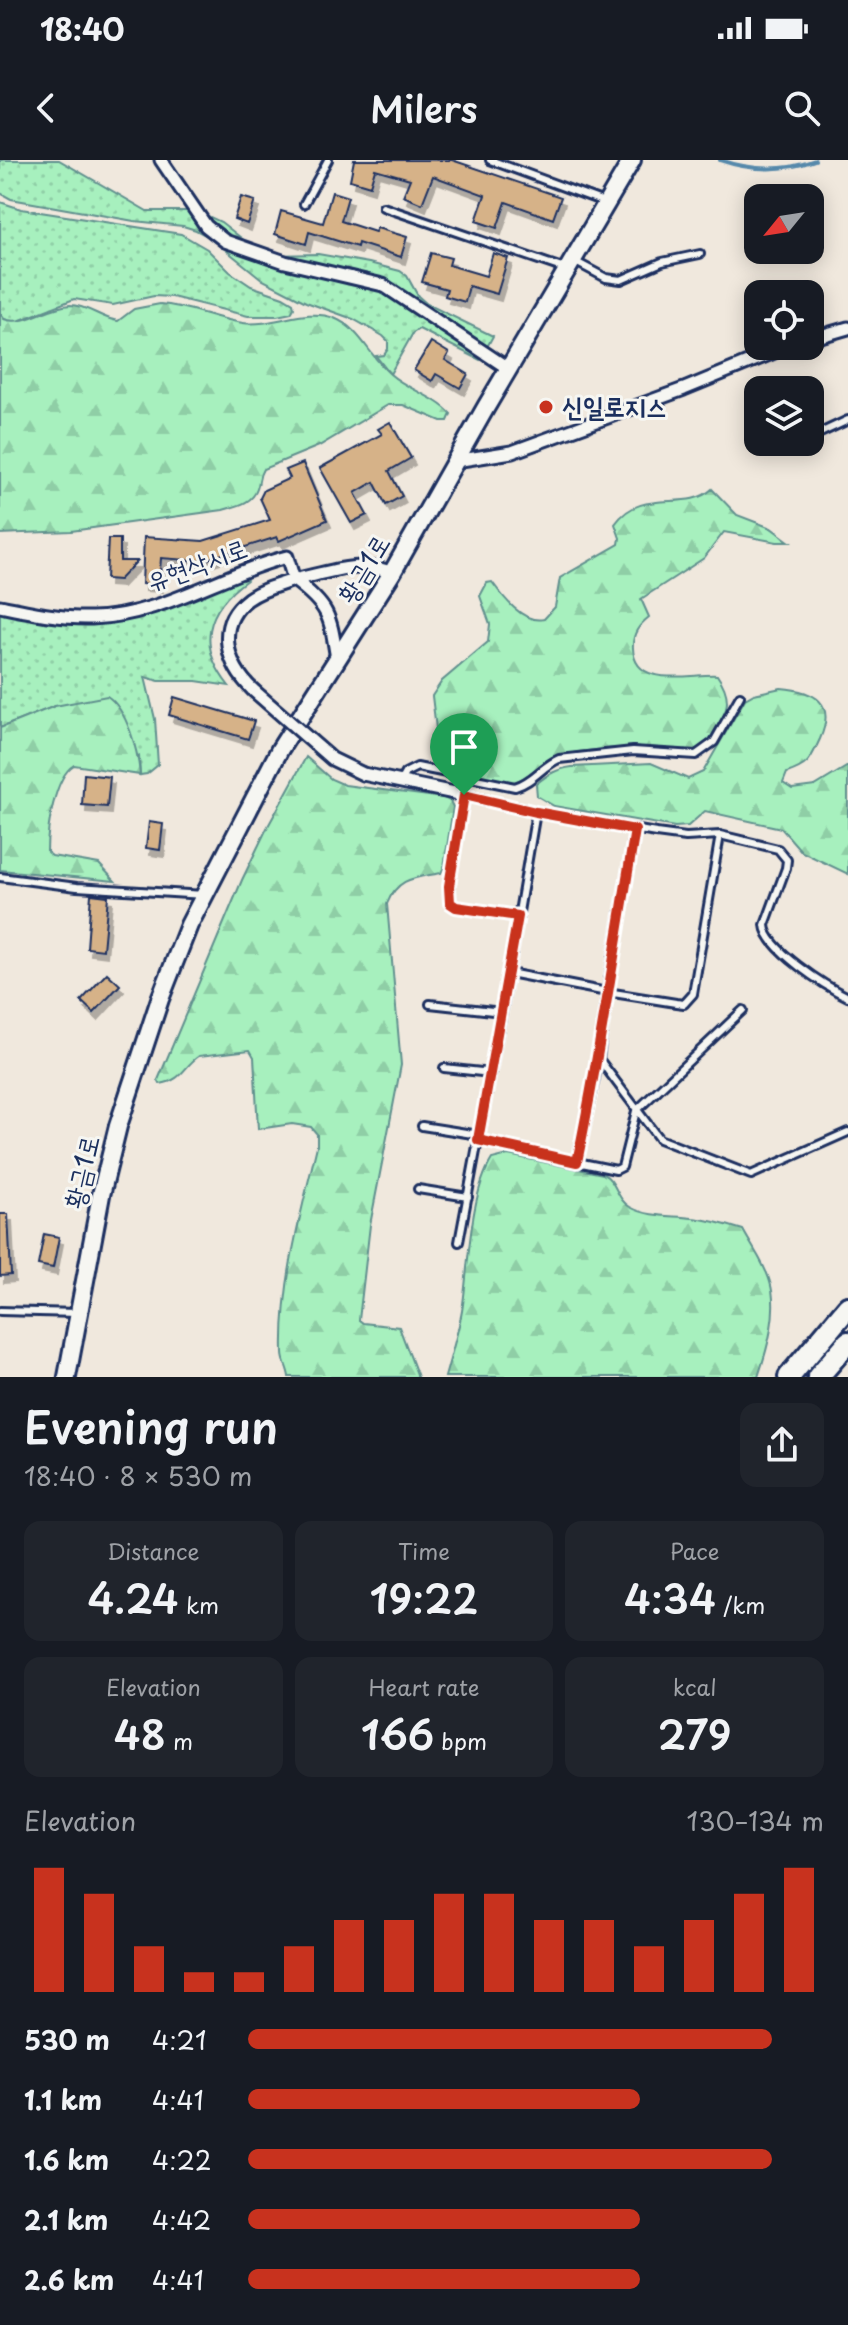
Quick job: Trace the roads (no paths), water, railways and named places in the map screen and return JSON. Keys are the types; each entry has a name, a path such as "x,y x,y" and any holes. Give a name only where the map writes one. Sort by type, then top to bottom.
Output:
{"highway":[{"path":"789,1377 848,1307"},
{"path":"818,1377 848,1342"}],"street":[{"path":"161,160 206,226 225,241 285,262 383,285 509,369"},
{"name":"황금1로","path":"69,1376 101,1195 118,1126 160,999 204,895 274,758 392,573 632,160"},
{"path":"824,335 848,328"},
{"path":"455,461 512,452 755,360"},
{"name":"유현삭시로","path":"0,606 57,616 93,618 127,613 287,557 294,580"},
{"path":"392,573 378,567 360,566 294,580 257,593 239,608 232,619 226,644 229,657 235,671 253,690 332,759 363,774 464,795"},
{"path":"294,580 324,606 332,628 337,659"}],"lane":[{"path":"304,204 328,160"},
{"path":"490,160 607,203"},
{"path":"383,207 606,278 621,280 662,262 700,254"},
{"path":"824,431 848,420"},
{"path":"400,782 410,769 417,767 515,787 527,783 559,759 633,751 696,755 714,742 740,696"},
{"path":"518,916 456,907 450,903 449,886 464,795 635,830 686,837 720,835 766,845 784,854 786,868 765,925 765,933 776,947 824,984 848,997"},
{"path":"459,1242 536,812"},
{"path":"577,1162 599,1059 607,992 635,830"},
{"path":"509,973 684,1004 689,1000 720,835"},
{"path":"0,877 77,887 204,895"},
{"path":"430,1004 502,1012"},
{"path":"422,1126 616,1170 622,1167 636,1111 743,1010"},
{"path":"599,1059 650,1130 667,1143 751,1175 848,1132"},
{"path":"444,1068 491,1073"},
{"path":"418,1189 468,1197"},
{"path":"0,1311 78,1313"}],"waterway":[{"path":"720,160 768,169 815,160"}],"place":[{"name":"신일로지스","path":"546,407"}]}
